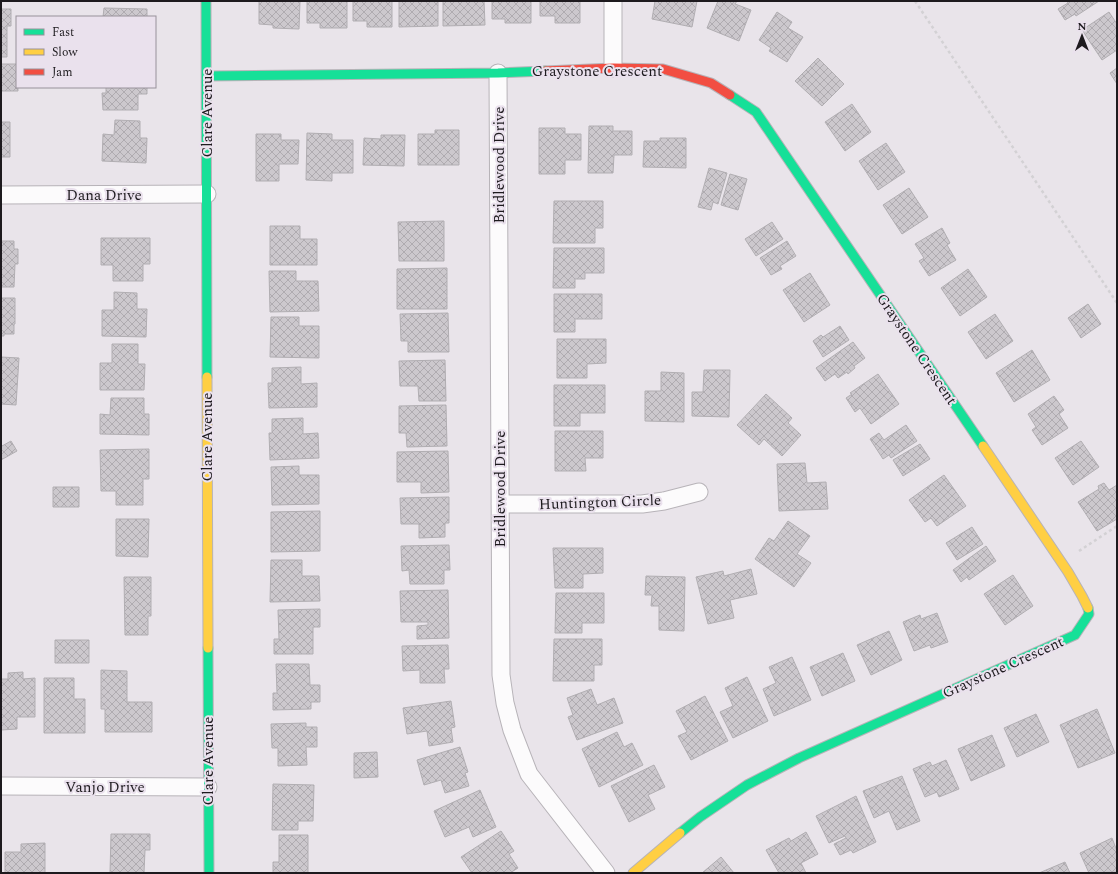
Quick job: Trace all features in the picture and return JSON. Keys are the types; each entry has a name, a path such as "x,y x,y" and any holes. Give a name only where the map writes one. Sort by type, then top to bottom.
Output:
{"street":[{"name":"Clare Avenue","path":"206,1 209,873"},
{"path":"613,1 613,68"},
{"name":"Graystone Crescent","path":"207,76 498,73 613,68 663,69 711,83 756,112 1061,562 1089,608 1089,613 1075,635 799,758 747,785 700,817 633,873"},
{"name":"Bridlewood Drive","path":"498,73 501,675 505,704 512,730 529,774 606,873"},
{"name":"Dana Drive","path":"1,195 207,194"},
{"name":"Huntington Circle","path":"500,504 642,504 664,501 699,492"},
{"name":"Vanjo Drive","path":"1,786 208,787"}],"path":[{"path":"915,1 1117,303"},
{"path":"1061,562 1117,526"}],"building":[{"path":"259,1 300,1 299,29 273,28 273,25 259,24"},
{"path":"307,1 347,1 347,28 320,28 320,23 307,23"},
{"path":"353,1 392,1 392,27 367,27 367,21 353,21"},
{"path":"399,1 438,1 438,26 399,27"},
{"path":"443,1 484,1 485,25 443,26"},
{"path":"492,1 531,1 531,23 505,23 505,19 492,19"},
{"path":"540,1 580,1 580,23 555,23 555,16 540,16"},
{"path":"655,1 697,1 692,27 652,19"},
{"path":"718,1 737,1 735,4 751,10 739,41 707,28"},
{"path":"1067,1 1099,1 1076,16 1075,14 1065,20 1058,9 1068,3"},
{"path":"104,8 147,9 147,16 103,16"},
{"path":"1,9 11,9 11,26 7,26 7,57 1,57"},
{"path":"777,12 792,22 788,28 803,37 787,62 769,51 771,48 759,40"},
{"path":"1109,12 1117,24 1117,50 1102,60 1082,30"},
{"path":"818,58 844,84 822,106 795,81"},
{"path":"1,64 16,64 16,88 18,88 18,91 1,91"},
{"path":"1117,68 1117,84 1110,73"},
{"path":"106,88 147,88 147,94 138,94 138,110 103,110 102,93 106,93"},
{"path":"852,104 871,132 845,151 825,122"},
{"path":"115,120 140,121 140,138 147,138 146,163 102,161 103,134 114,135"},
{"path":"1,122 10,122 10,157 1,157"},
{"path":"589,126 613,126 613,131 632,131 632,155 614,155 613,173 588,173"},
{"path":"539,128 565,128 565,134 581,134 581,160 565,160 565,174 539,174"},
{"path":"435,130 459,130 459,165 418,165 418,134 435,134"},
{"path":"307,133 332,134 332,140 353,140 353,173 332,173 332,181 306,180"},
{"path":"256,134 281,134 281,140 299,140 298,164 279,164 279,181 256,181"},
{"path":"381,135 405,135 404,166 363,165 364,138 381,139"},
{"path":"660,138 686,138 686,168 643,167 644,141 660,141"},
{"path":"886,143 905,172 878,190 859,161"},
{"path":"709,168 727,173 718,204 713,202 711,210 698,207"},
{"path":"730,174 747,179 738,210 721,205"},
{"path":"909,188 928,217 902,234 883,205"},
{"path":"554,201 603,201 603,228 595,228 595,243 553,243"},
{"path":"444,221 444,261 399,261 398,222"},
{"path":"772,222 783,239 756,256 745,239"},
{"path":"270,226 300,226 300,239 317,239 317,265 270,265"},
{"path":"942,228 950,243 947,245 956,260 929,276 919,261 924,258 915,244"},
{"path":"101,238 150,238 150,264 143,264 143,281 113,281 113,265 101,265"},
{"path":"1,241 14,241 14,249 18,249 18,264 15,264 14,287 1,287"},
{"path":"787,241 796,256 780,266 782,269 771,275 760,258"},
{"path":"554,248 604,248 604,273 585,273 585,279 575,279 575,288 553,288"},
{"path":"447,268 447,309 397,309 397,269"},
{"path":"968,269 987,297 960,316 941,288"},
{"path":"269,271 296,271 296,281 318,281 319,311 270,312"},
{"path":"810,273 830,305 804,322 783,290"},
{"path":"114,292 137,293 137,309 147,309 146,337 102,336 102,310 114,310"},
{"path":"554,294 602,294 602,319 575,319 575,332 554,332"},
{"path":"1,298 15,298 14,334 4,334 4,336 1,336"},
{"path":"1088,304 1101,324 1081,338 1068,318"},
{"path":"448,313 449,352 408,352 408,341 401,341 400,314"},
{"path":"995,314 1013,341 986,359 968,332"},
{"path":"271,317 299,317 299,326 319,326 319,358 270,357"},
{"path":"840,326 849,340 823,357 813,341 821,335 823,337"},
{"path":"557,339 606,339 606,363 587,364 587,378 557,378"},
{"path":"853,342 865,358 854,366 855,368 848,374 847,372 838,378 835,374 825,381 816,368"},
{"path":"112,344 138,344 138,364 145,364 144,390 100,390 100,363 112,363"},
{"path":"1032,350 1050,380 1014,402 996,373"},
{"path":"1,357 19,358 16,405 1,404"},
{"path":"445,360 446,401 419,401 418,386 400,386 399,361"},
{"path":"301,367 301,384 317,383 317,407 269,408 268,383 272,383 272,368"},
{"path":"704,370 730,370 729,417 692,416 692,392 703,392"},
{"path":"661,372 684,373 684,422 645,421 645,391 661,391"},
{"path":"878,374 899,404 871,424 860,408 855,412 846,398 852,394 850,393"},
{"path":"554,385 605,385 605,413 580,413 580,426 554,426"},
{"path":"766,394 792,418 788,423 801,435 782,456 764,439 759,445 737,425"},
{"path":"1054,396 1064,410 1059,414 1068,428 1042,445 1032,430 1036,427 1028,414"},
{"path":"111,398 144,398 144,414 149,414 149,435 100,434 100,414 110,415"},
{"path":"446,405 447,446 407,447 406,433 399,433 399,406"},
{"path":"303,418 303,434 318,433 319,458 270,460 269,433 272,433 272,419"},
{"path":"906,425 917,441 891,458 889,455 883,459 870,439 879,433 884,440"},
{"path":"555,431 603,431 603,458 585,458 586,471 555,471"},
{"path":"11,441 17,451 1,460 1,444 2,446"},
{"path":"1081,441 1099,467 1073,485 1055,458"},
{"path":"920,444 930,459 903,476 893,460"},
{"path":"149,449 149,479 143,479 143,505 116,505 116,491 101,491 100,450"},
{"path":"448,451 449,492 421,493 421,482 397,482 397,452"},
{"path":"805,463 807,483 826,482 828,509 779,511 777,464"},
{"path":"299,466 299,475 319,475 319,504 272,505 271,467"},
{"path":"944,475 966,506 937,526 931,518 925,522 909,500"},
{"path":"1104,483 1109,490 1117,485 1117,519 1097,531 1078,502 1099,489 1098,486"},
{"path":"53,487 79,487 79,507 53,507"},
{"path":"449,497 449,523 445,523 445,537 419,538 419,524 401,524 400,498"},
{"path":"320,511 320,551 271,552 271,512"},
{"path":"116,519 149,519 148,557 116,556"},
{"path":"788,521 810,536 797,554 811,563 794,587 755,559 769,538 774,541"},
{"path":"972,527 983,544 957,560 946,543"},
{"path":"449,545 450,570 444,570 444,584 410,584 409,570 402,571 401,546"},
{"path":"986,546 996,561 969,580 967,577 961,582 953,570"},
{"path":"553,548 603,548 603,573 583,574 583,588 555,588"},
{"path":"271,560 302,560 302,576 319,576 320,601 270,602"},
{"path":"751,569 757,594 730,600 734,618 708,624 696,577 723,571 724,576"},
{"path":"1013,575 1033,606 1005,625 984,594"},
{"path":"646,576 685,577 684,631 659,630 659,606 651,606 652,595 645,595"},
{"path":"124,577 151,577 151,616 148,616 148,635 125,635"},
{"path":"448,590 449,638 417,639 417,626 428,625 428,622 401,622 400,591"},
{"path":"556,593 604,593 604,623 582,623 582,633 555,633"},
{"path":"320,609 320,627 313,627 313,654 274,654 274,639 279,639 278,610"},
{"path":"937,613 948,642 931,648 930,645 914,651 903,622 920,615 921,619"},
{"path":"889,631 902,660 871,675 857,645"},
{"path":"554,639 602,639 602,665 594,665 594,681 553,681"},
{"path":"55,640 89,640 89,663 55,663"},
{"path":"448,645 449,669 444,669 445,683 420,683 420,670 403,671 402,646"},
{"path":"843,653 855,681 822,696 810,667"},
{"path":"792,657 811,700 774,716 763,689 776,683 769,667"},
{"path":"276,664 309,664 310,685 320,685 320,702 311,702 311,709 273,710 273,693 277,693"},
{"path":"101,670 127,671 127,702 152,702 152,732 105,732 105,709 101,709"},
{"path":"23,672 23,679 35,678 35,717 17,717 17,729 1,730 1,679 8,679 8,673"},
{"path":"747,677 768,721 733,738 720,712 733,706 725,688"},
{"path":"44,678 74,678 74,699 85,699 85,733 44,733"},
{"path":"591,689 597,705 614,698 623,723 577,740 568,717 573,715 567,698"},
{"path":"705,696 728,741 691,760 678,736 687,732 676,711"},
{"path":"451,701 455,727 451,728 453,742 429,746 427,731 407,734 403,708"},
{"path":"1097,709 1115,753 1078,768 1060,725"},
{"path":"1036,714 1049,742 1017,757 1004,728"},
{"path":"306,723 306,727 317,727 317,747 306,747 307,765 278,766 278,748 272,748 271,724"},
{"path":"617,732 624,747 632,743 643,765 599,787 582,749"},
{"path":"992,735 1005,766 971,781 958,749"},
{"path":"460,747 468,772 465,773 469,786 445,793 441,780 424,785 417,760"},
{"path":"377,752 378,777 354,778 354,753"},
{"path":"946,760 959,789 939,797 937,792 925,797 913,769 930,762 932,766"},
{"path":"654,765 665,787 648,795 655,809 629,822 611,786"},
{"path":"902,776 920,821 897,830 889,811 874,818 863,791"},
{"path":"273,784 314,785 313,821 298,821 298,830 272,830"},
{"path":"480,790 496,827 473,837 469,827 445,837 434,811"},
{"path":"856,796 876,842 853,853 851,850 840,855 834,844 846,838 845,836 829,843 816,816"},
{"path":"501,831 514,851 509,854 518,868 510,873 472,873 461,857"},
{"path":"806,832 818,854 801,863 806,873 779,873 766,850 789,838 791,841"},
{"path":"111,834 150,834 150,850 145,850 144,873 110,873"},
{"path":"279,835 308,835 308,873 273,873 273,862 279,862"},
{"path":"1112,838 1117,851 1117,872 1089,873 1080,853"},
{"path":"45,843 45,873 5,873 5,852 21,852 21,844"},
{"path":"721,857 734,873 702,873"},
{"path":"1065,862 1070,873 1039,873"}],"traffic: fast":[{"path":"206,1 207,377"},
{"path":"207,76 498,73 545,71"},
{"path":"730,95 756,112 983,446"},
{"path":"680,833 700,817 747,785 799,758 1075,635 1089,614 1088,608"},
{"path":"208,648 209,873"}],"traffic: slow":[{"path":"207,377 208,648"},
{"path":"983,446 1068,572 1088,608"},
{"path":"633,873 680,833"}],"traffic: jam":[{"path":"545,71 613,68 663,69 711,83 730,95"}]}
